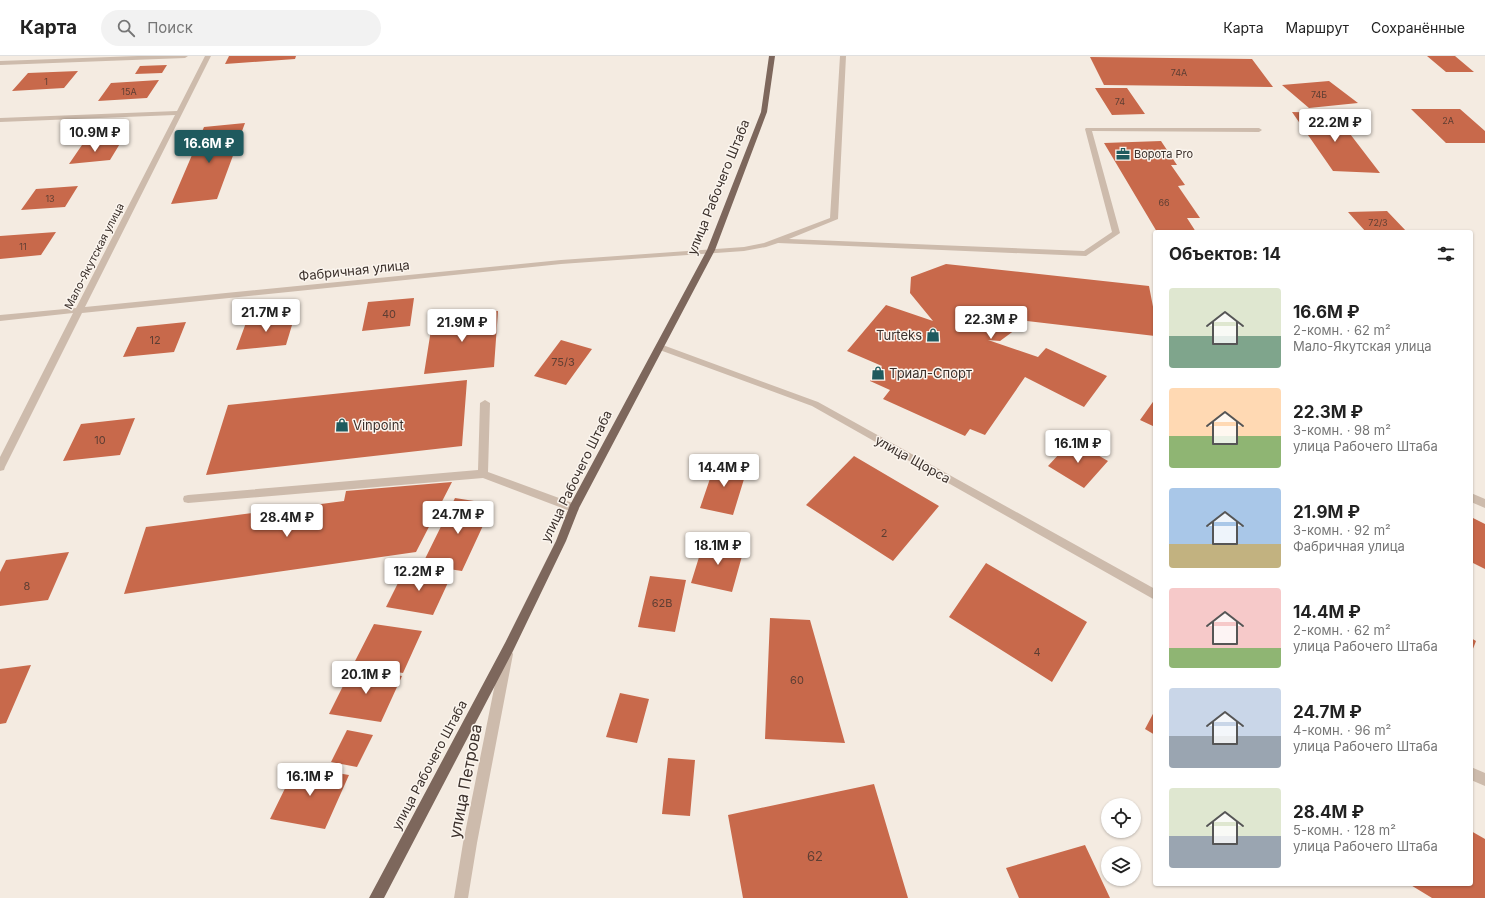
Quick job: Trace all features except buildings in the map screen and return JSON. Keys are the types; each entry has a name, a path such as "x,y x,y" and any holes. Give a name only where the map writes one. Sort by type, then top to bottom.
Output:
{"main road":[{"name":"улица Рабочего Штаба","path":"376,898 509,647 561,541 574,508 711,250 764,112 772,56"}],"street":[{"path":"0,63 185,56"},
{"name":"Мало-Якутская улица","path":"0,467 208,56"},
{"path":"776,241 834,219 843,56"},
{"path":"0,120 178,113"},
{"path":"776,241 1086,254 1116,233 1088,129 1259,130"},
{"name":"Фабричная улица","path":"0,318 553,263 711,250 744,249 766,245 776,241"},
{"name":"улица Щорса","path":"660,347 815,404 1153,594"},
{"path":"483,474 485,403"},
{"path":"188,499 483,474 574,508"},
{"path":"1473,498 1485,504"},
{"name":"улица Петрова","path":"461,898 470,843 509,647"},
{"path":"1473,774 1485,780"}],"place":[{"name":"Ворота Pro","path":"1123,154"},
{"name":"Turteks","path":"933,335"},
{"name":"Триал-Спорт","path":"878,373"},
{"name":"Vinpoint","path":"342,425"}]}
